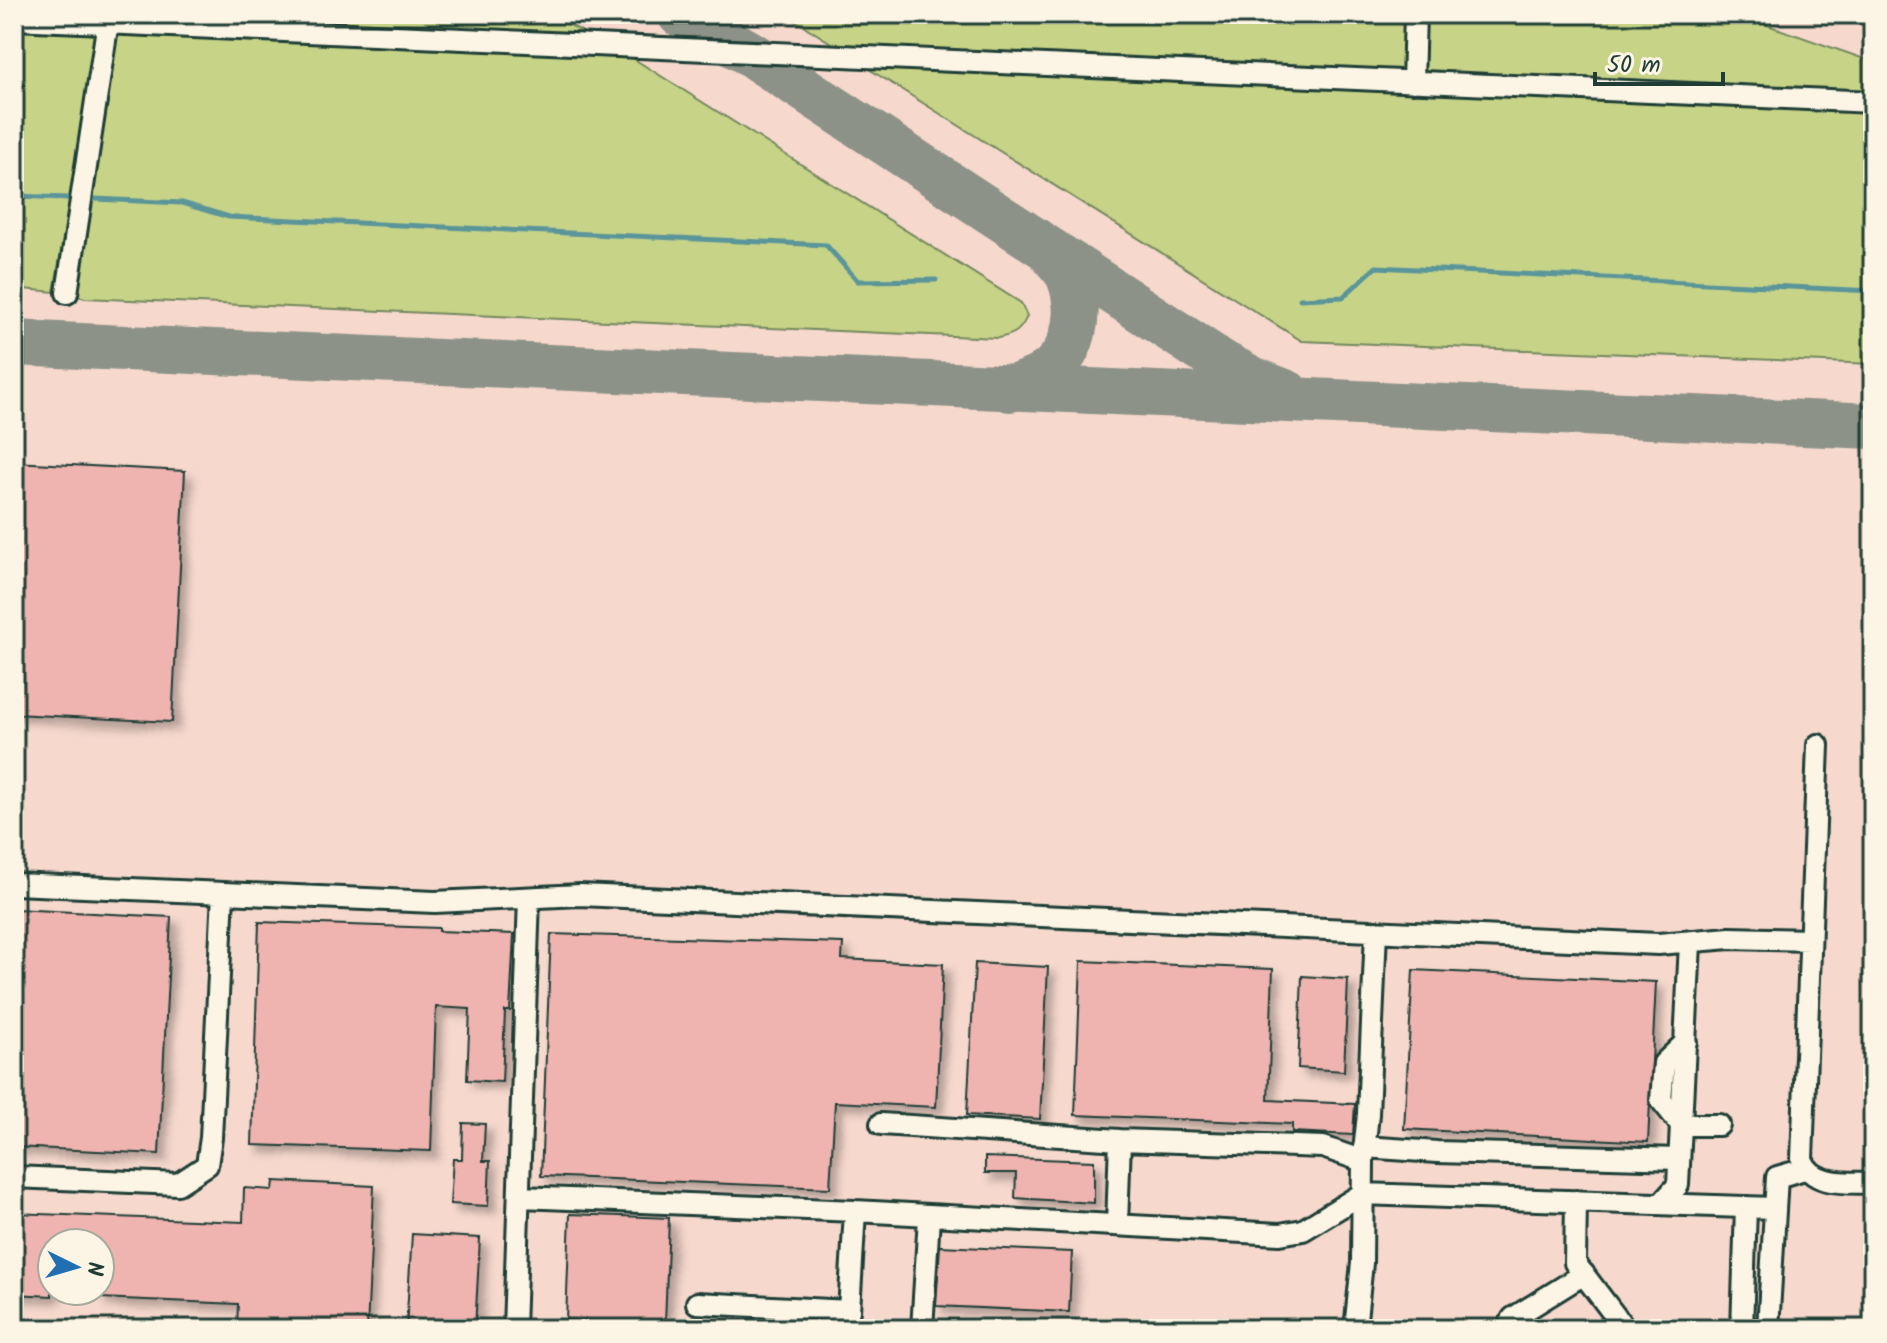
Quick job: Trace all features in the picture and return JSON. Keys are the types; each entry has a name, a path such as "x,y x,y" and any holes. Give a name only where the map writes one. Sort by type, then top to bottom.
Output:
{"street":[{"path":"1413,82 1415,14"},
{"path":"67,293 108,18"},
{"path":"14,19 108,18 1873,102"},
{"path":"1818,745 1802,1159 1805,1169 1813,1176 1835,1181 1873,1183"},
{"path":"14,884 435,902 580,895 1643,944 1730,938 1810,940"},
{"path":"14,1177 178,1184 207,1165 211,1138 223,893"},
{"path":"514,1329 521,1197 529,898"},
{"path":"1355,1329 1362,1263 1362,1194 1376,931"},
{"path":"1662,1203 1678,1185 1690,943"},
{"path":"881,1124 1120,1140 1323,1147 1364,1154 1437,1152 1679,1159"},
{"path":"1681,1125 1719,1125"},
{"path":"1117,1225 1120,1140"},
{"path":"1768,1329 1777,1177 1805,1169"},
{"path":"521,1197 1280,1234 1303,1230 1362,1194 1774,1208"},
{"path":"1576,1201 1575,1263 1625,1329"},
{"path":"1742,1329 1746,1207"},
{"path":"697,1303 849,1311 855,1211"},
{"path":"922,1329 929,1217"},
{"path":"1507,1329 1513,1318 1584,1274"}],"shaded area":[{"path":"14,14 1873,14 1873,1329 14,1329"}],"green space":[{"path":"124,14 550,14 601,42"},
{"path":"785,14 1408,14 1408,73 844,51"},
{"path":"1420,14 1736,14 1873,62 1873,96 1423,74"},
{"path":"14,29 98,34 54,292 14,288"},
{"path":"116,29 626,54 1021,303 1027,316 1016,332 998,338 85,298 75,295"},
{"path":"864,66 1873,108 1873,364 1302,341"}],"building":[{"path":"14,462 185,471 172,722 14,714"},
{"path":"14,909 171,917 159,1154 14,1147"},
{"path":"259,922 439,928 439,931 514,934 510,1011 505,1011 502,1082 467,1080 470,1009 436,1007 431,1151 252,1145"},
{"path":"551,934 843,943 842,959 943,964 936,1107 835,1102 830,1188 541,1176"},
{"path":"1081,961 1273,969 1268,1100 1355,1104 1353,1135 1292,1132 1292,1124 1075,1115"},
{"path":"975,963 1048,967 1040,1119 967,1115"},
{"path":"1413,970 1656,982 1648,1142 1404,1129"},
{"path":"1302,976 1348,979 1344,1071 1298,1068"},
{"path":"463,1123 485,1124 483,1161 490,1161 488,1206 450,1204 453,1159 462,1159"},
{"path":"985,1157 1094,1161 1094,1203 1015,1198 1016,1173 985,1173"},
{"path":"274,1181 374,1186 367,1329 237,1327 238,1304 116,1299 116,1227 36,1227 36,1295 14,1294 14,1213 243,1222 244,1188 273,1190"},
{"path":"570,1214 669,1218 665,1324 566,1320"},
{"path":"412,1234 480,1238 475,1329 406,1329"},
{"path":"940,1246 1072,1252 1069,1312 936,1306"}],"waterway":[{"path":"14,196 67,198"},
{"path":"95,199 182,203 229,217 826,245 858,281 936,280"},
{"path":"1300,299 1343,297 1376,267 1873,291"}],"taxiway":[{"path":"680,14 749,53 1222,363 1287,393"},
{"path":"1010,389 1052,369 1073,333 1073,291 1067,274 1050,252"},
{"path":"14,343 1873,426"}]}
